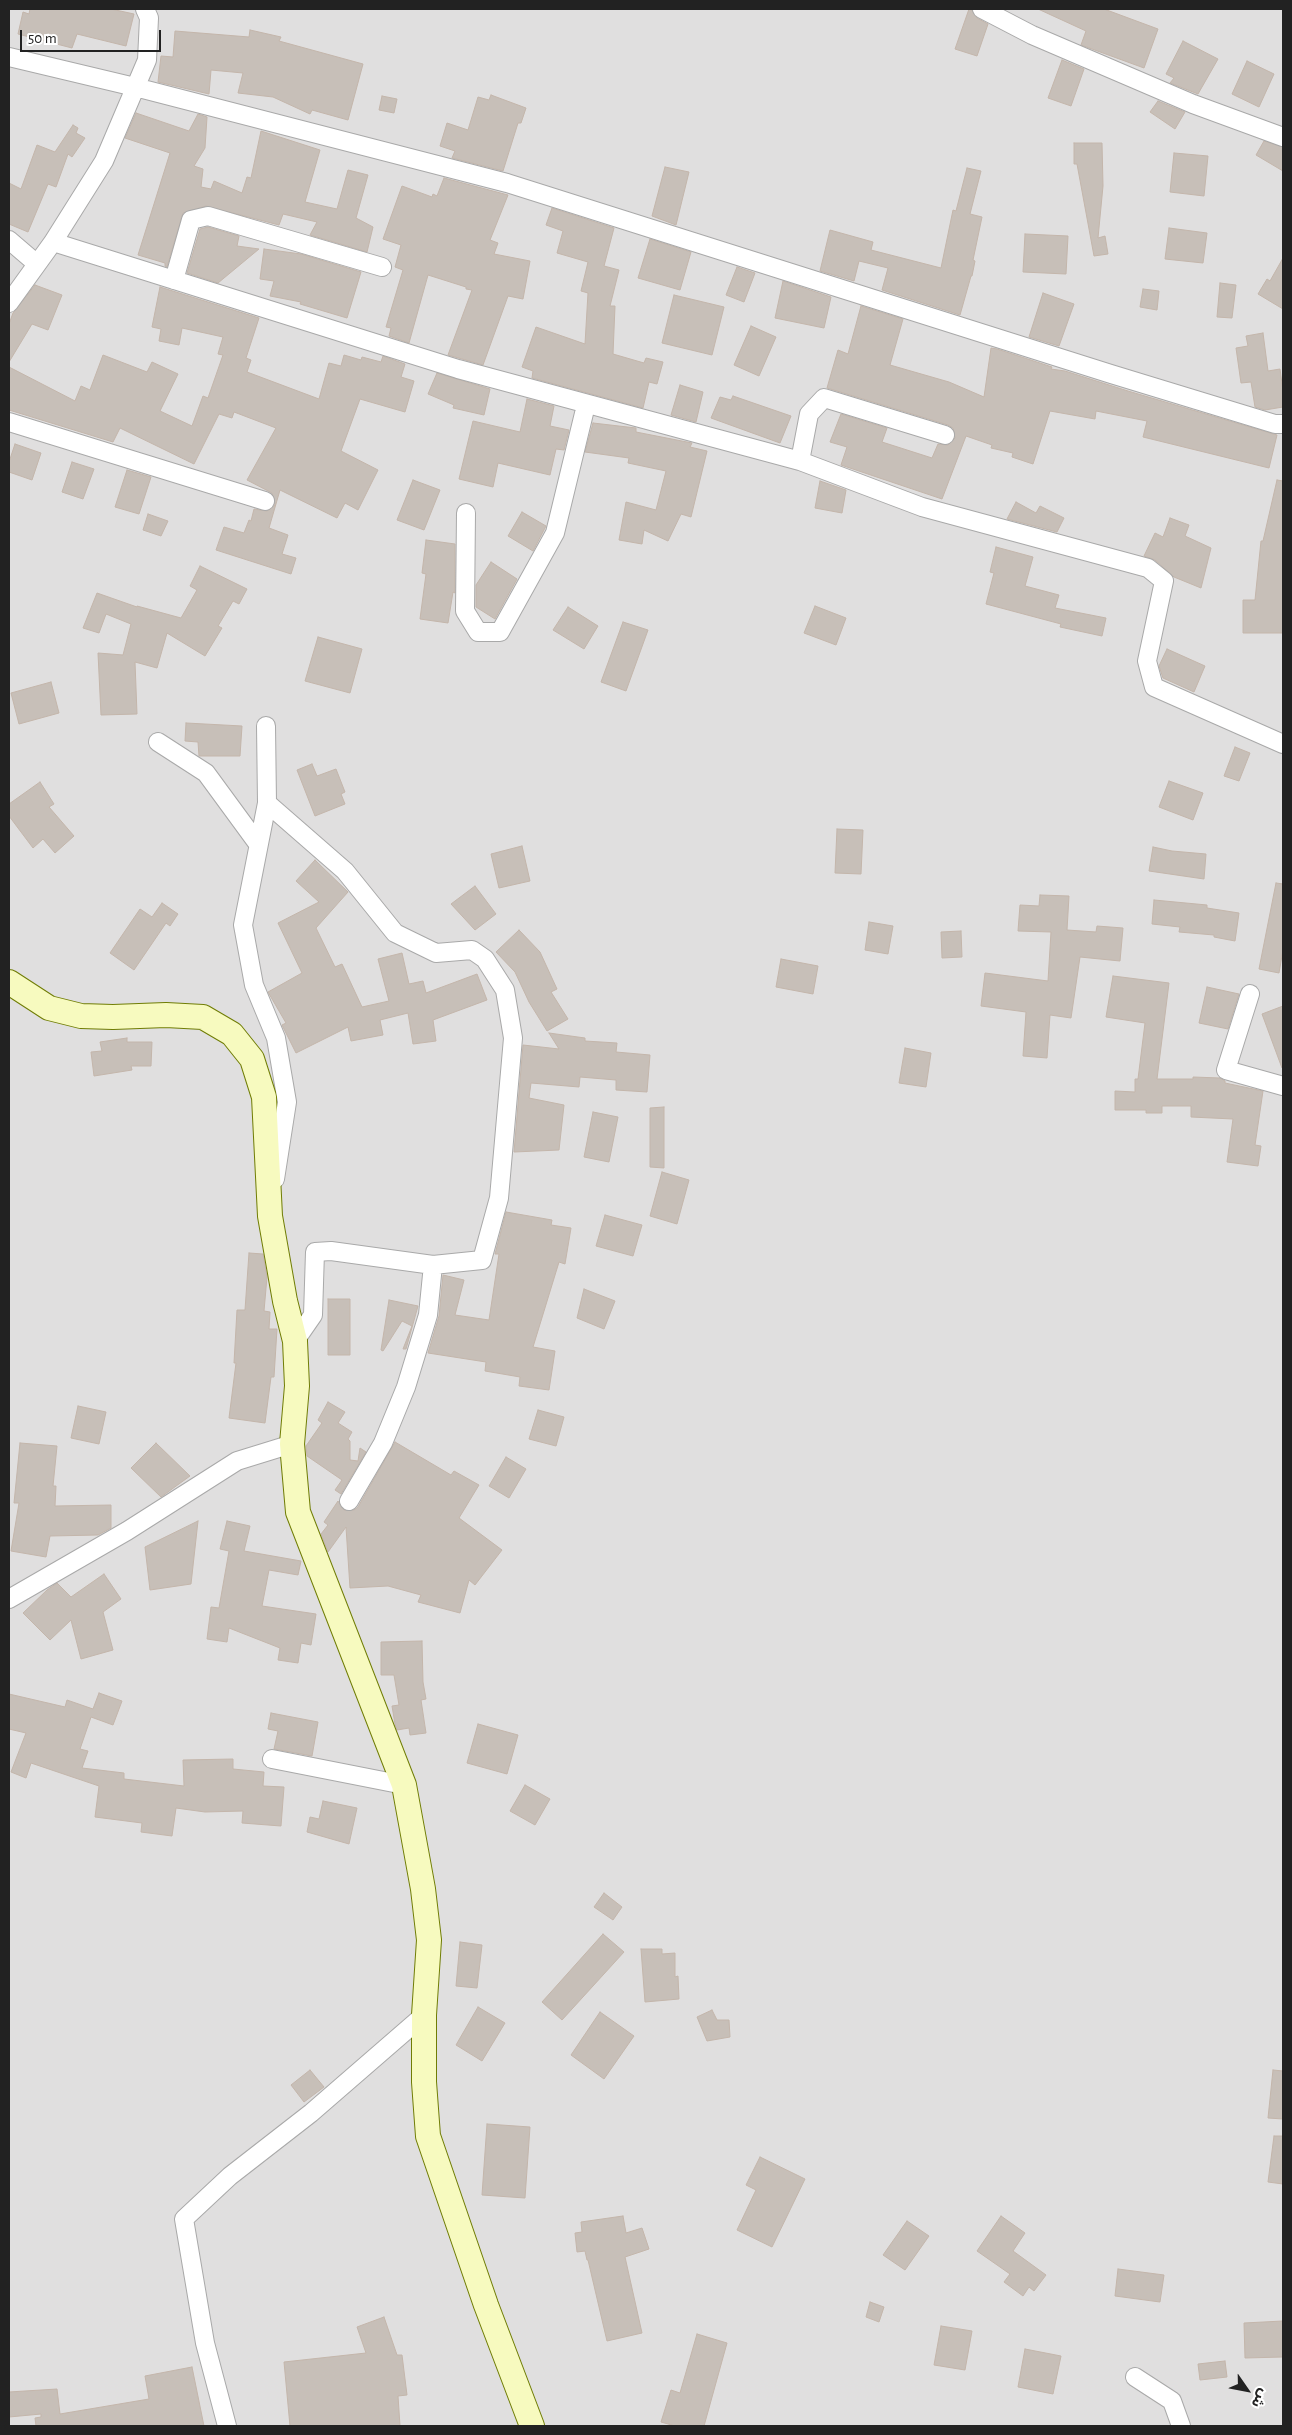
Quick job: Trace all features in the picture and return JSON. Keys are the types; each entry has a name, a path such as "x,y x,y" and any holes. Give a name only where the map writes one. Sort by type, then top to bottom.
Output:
{"main road":[{"path":"9,982 49,1008 81,1016 113,1018 166,1015 203,1017 232,1034 252,1059 264,1097 270,1216 295,1341 297,1386 292,1444 298,1512 404,1785 423,1889 429,1940 424,2015 424,2082 428,2136 486,2305 532,2426"}],"street":[{"path":"9,303 54,242 104,161 146,60 149,18 146,9"},
{"path":"982,9 1032,35 1193,104 1283,137"},
{"path":"9,57 135,87 508,183 1111,374 1275,424 1283,424"},
{"path":"174,280 191,220 208,216 382,267"},
{"path":"9,240 37,264"},
{"path":"54,242 458,369 586,405 800,461 922,507 1148,568 1164,580 1147,661 1154,687 1283,744"},
{"path":"800,461 809,414 824,398 944,435"},
{"path":"466,513 465,611 478,632 500,632 556,533 586,405"},
{"path":"9,422 265,501"},
{"path":"266,726 267,803 243,925 254,985 276,1038 287,1102 270,1216"},
{"path":"158,742 206,773 258,844"},
{"path":"267,803 345,871 395,933 436,953 472,950 485,959 506,990 513,1038 499,1198 482,1260 433,1265 331,1252 316,1252 313,1315 295,1341"},
{"path":"1250,994 1226,1070 1283,1086"},
{"path":"349,1501 383,1443 406,1387 428,1314 433,1265"},
{"path":"9,1598 127,1531 236,1461 292,1444"},
{"path":"272,1759 404,1785"},
{"path":"227,2426 205,2343 184,2219 230,2176 311,2113 424,2015"},
{"path":"1134,2377 1172,2401 1181,2426"}],"shaded area":[{"path":"9,9 1283,9 1283,2426 9,2426"}],"building":[{"path":"30,9 111,9 134,14 126,46 77,34 72,48 18,34 23,12 29,14"},
{"path":"969,9 977,18 988,24 977,56 955,49"},
{"path":"1038,9 1104,9 1158,29 1144,68 1081,45 1086,31"},
{"path":"250,30 281,37 279,41 363,64 348,120 312,110 310,114 273,97 238,93 243,73 211,70 209,94 158,82 161,56 173,57 175,31 249,37"},
{"path":"1183,41 1218,59 1198,94 1170,83 1174,78 1166,74"},
{"path":"1062,60 1084,69 1071,106 1048,98"},
{"path":"1247,61 1274,74 1259,107 1232,94"},
{"path":"491,95 526,108 521,123 518,123 503,171 452,158 455,151 440,146 447,123 468,130 478,97 489,100"},
{"path":"382,96 397,99 394,113 379,110"},
{"path":"1158,101 1185,112 1175,129 1150,112"},
{"path":"136,113 189,131 198,114 207,117 205,148 194,166 203,169 201,187 211,189 214,181 242,193 247,177 251,178 261,131 320,150 305,202 337,209 348,170 368,175 356,218 373,227 367,252 310,235 317,222 283,214 279,225 206,206 183,213 167,267 165,263 138,255 170,153 125,138"},
{"path":"73,125 78,128 76,133 85,138 72,157 68,154 56,187 48,184 28,232 9,224 9,183 21,189 37,145 55,152"},
{"path":"1264,141 1283,147 1283,171 1256,155"},
{"path":"1074,143 1102,143 1103,186 1098,238 1105,236 1108,254 1094,256 1077,164 1074,164"},
{"path":"1174,153 1208,156 1204,196 1170,192"},
{"path":"665,167 689,172 676,225 652,216"},
{"path":"967,168 981,171 970,214 982,217 973,260 975,261 972,276 960,315 882,290 888,268 859,261 854,281 820,271 830,230 873,242 871,250 941,268 953,210 956,211"},
{"path":"444,178 508,195 490,240 498,243 494,254 530,261 523,299 508,296 483,365 448,355 472,290 466,289 466,287 428,275 409,343 389,336 391,328 386,327 403,270 395,267 401,245 383,239 402,186 432,197 433,194 437,196"},
{"path":"552,208 614,228 604,266 619,270 610,306 615,306 613,354 644,363 646,358 663,362 657,384 649,382 643,408 532,378 533,371 522,367 536,327 585,344 588,293 581,291 588,262 557,253 563,231 546,225"},
{"path":"208,227 239,236 237,246 259,249 218,283 187,273 200,229"},
{"path":"1169,228 1207,233 1203,263 1165,259"},
{"path":"1025,234 1068,236 1066,274 1023,272"},
{"path":"650,239 691,252 680,290 638,278"},
{"path":"264,249 301,254 361,272 347,318 300,304 301,302 270,296 274,281 260,279"},
{"path":"1283,258 1283,309 1258,294 1267,279 1270,281"},
{"path":"737,267 755,273 744,302 726,295"},
{"path":"783,281 831,297 824,328 775,318"},
{"path":"1220,283 1236,285 1232,318 1217,317"},
{"path":"35,285 62,295 48,330 32,324 9,362 9,324 13,313"},
{"path":"160,287 259,318 246,358 251,360 247,372 319,399 329,363 341,366 344,355 361,360 362,357 381,362 383,356 405,364 401,377 414,381 405,412 360,399 341,451 378,470 358,510 345,503 337,518 280,490 269,528 288,535 282,554 296,558 291,574 216,550 224,527 244,533 249,520 251,521 254,509 267,511 275,505 272,493 247,480 276,428 234,412 232,418 219,414 194,464 120,428 113,442 9,410 9,367 75,401 81,386 90,390 103,355 147,372 152,362 178,374 160,411 192,426 203,396 208,398 223,355 218,354 223,337 182,328 179,345 159,341 161,329 152,327"},
{"path":"1143,289 1159,291 1157,310 1140,307"},
{"path":"1043,293 1074,304 1059,346 1029,337"},
{"path":"674,295 724,307 712,355 662,343"},
{"path":"861,306 903,319 890,365 949,382 984,397 991,348 997,349 1052,367 1051,369 1065,371 1277,435 1269,468 1143,437 1147,421 1096,411 1095,419 1050,411 1033,464 1012,457 1013,453 991,448 992,445 966,436 942,499 841,465 847,447 830,442 841,414 887,428 882,442 932,458 938,444 948,445 955,438 953,428 948,425 827,388 838,350 848,354"},
{"path":"751,326 776,337 759,376 734,365"},
{"path":"1263,333 1268,371 1280,369 1283,391 1283,407 1265,410 1255,407 1251,382 1241,383 1236,348 1248,346 1246,336"},
{"path":"437,373 490,389 484,415 453,408 454,405 428,394"},
{"path":"680,385 703,392 696,422 671,415"},
{"path":"733,396 791,416 780,443 711,418 720,397 731,400"},
{"path":"527,399 554,406 550,426 569,430 564,450 556,449 550,475 498,463 493,487 459,479 473,421 520,432"},
{"path":"593,423 636,428 636,432 692,443 690,447 707,451 691,517 681,514 668,541 644,530 642,544 619,540 626,502 656,510 666,471 628,463 629,458 585,452"},
{"path":"15,444 41,453 32,480 9,472 9,462"},
{"path":"72,462 94,469 83,499 62,492"},
{"path":"127,470 151,477 139,514 115,507"},
{"path":"413,480 440,490 424,530 397,520"},
{"path":"1277,480 1283,481 1283,633 1243,633 1243,600 1255,600 1261,541 1263,541"},
{"path":"820,481 846,490 842,513 815,508"},
{"path":"1016,502 1036,513 1040,506 1064,518 1057,532 1007,519"},
{"path":"522,512 546,526 533,551 508,536"},
{"path":"148,514 168,521 161,536 143,530"},
{"path":"1170,518 1189,525 1185,536 1211,548 1201,588 1174,577 1155,560 1144,556 1155,533 1163,537"},
{"path":"426,540 455,544 455,593 453,592 448,623 420,619 426,574 422,573"},
{"path":"996,547 1033,557 1025,586 1059,595 1055,608 1106,618 1102,636 1060,627 1061,624 986,604 994,573 990,572"},
{"path":"491,562 517,579 495,619 476,607 476,585"},
{"path":"200,566 247,589 239,604 233,601 218,626 222,628 205,656 167,633 157,668 135,662 137,714 101,715 98,653 123,655 131,624 106,614 99,633 83,628 97,593 137,607 181,618 197,590 190,586"},
{"path":"815,606 846,618 836,645 804,633"},
{"path":"568,607 598,626 584,649 553,630"},
{"path":"623,622 648,630 626,691 601,682"},
{"path":"318,637 362,649 350,693 305,681"},
{"path":"1167,649 1205,666 1194,692 1163,678 1159,666"},
{"path":"51,682 59,713 19,724 11,693"},
{"path":"186,723 242,726 240,756 199,756 198,742 185,741"},
{"path":"1235,747 1250,753 1239,781 1224,776"},
{"path":"312,764 317,776 336,769 345,792 341,794 345,804 315,816 297,770"},
{"path":"1169,781 1203,793 1193,820 1159,807"},
{"path":"40,782 54,804 49,807 74,836 55,853 43,839 33,848 9,816 9,804"},
{"path":"837,829 863,830 861,874 835,873"},
{"path":"522,846 530,881 499,888 491,854"},
{"path":"1153,847 1206,854 1204,879 1149,871"},
{"path":"315,860 348,892 316,928 335,967 342,964 362,1007 389,1001 378,959 402,953 409,984 423,981 426,993 477,974 487,1000 433,1020 436,1041 413,1044 408,1013 380,1020 383,1035 351,1041 348,1027 296,1053 282,1025 286,1023 268,992 302,973 278,923 319,902 296,881"},
{"path":"1276,883 1283,884 1283,950 1279,973 1259,969"},
{"path":"475,886 496,914 475,930 451,904"},
{"path":"1040,895 1069,896 1067,930 1096,932 1097,926 1123,928 1120,961 1080,957 1071,1018 1050,1015 1047,1058 1023,1056 1026,1012 981,1006 985,973 1048,981 1051,932 1018,931 1020,905 1039,906"},
{"path":"1154,900 1207,905 1207,908 1239,913 1235,941 1214,937 1214,935 1179,932 1180,927 1152,924"},
{"path":"162,903 178,914 170,926 166,923 134,970 110,953 140,909 152,917"},
{"path":"869,922 893,926 888,954 865,950"},
{"path":"519,930 540,952 557,989 551,992 568,1019 547,1031 529,1002 515,972 496,952"},
{"path":"961,931 962,957 942,958 941,932"},
{"path":"781,959 818,966 813,994 776,987"},
{"path":"1113,976 1169,983 1157,1079 1220,1078 1225,1083 1263,1091 1255,1145 1261,1146 1258,1166 1227,1162 1233,1119 1191,1117 1191,1106 1162,1106 1162,1113 1146,1113 1146,1110 1115,1110 1115,1091 1135,1092 1135,1079 1138,1079 1145,1023 1106,1017"},
{"path":"1207,987 1239,994 1228,1029 1199,1023"},
{"path":"1283,1006 1283,1068 1282,1068 1262,1014"},
{"path":"549,1033 585,1038 585,1041 617,1043 616,1052 650,1055 647,1092 616,1090 616,1080 580,1077 579,1087 531,1083 529,1098 564,1105 559,1150 514,1152 523,1045 559,1049"},
{"path":"127,1038 127,1042 152,1042 151,1066 131,1066 132,1070 94,1076 91,1052 102,1051 100,1042"},
{"path":"905,1048 931,1053 926,1087 899,1083"},
{"path":"664,1107 664,1168 650,1167 650,1108"},
{"path":"593,1112 618,1117 609,1162 584,1157"},
{"path":"662,1172 689,1180 677,1224 650,1216"},
{"path":"506,1212 552,1220 551,1225 571,1228 565,1264 559,1262 533,1347 555,1351 549,1390 519,1386 520,1377 485,1371 486,1362 428,1353 439,1316 443,1275 464,1280 455,1315 489,1320 499,1254 495,1254"},
{"path":"605,1215 642,1225 633,1256 596,1246"},
{"path":"249,1253 263,1254 267,1277 264,1311 270,1312 269,1329 277,1329 274,1377 271,1377 265,1423 229,1418 236,1363 234,1363 237,1310 245,1310"},
{"path":"584,1289 615,1301 604,1329 577,1318"},
{"path":"328,1299 350,1299 350,1355 328,1355"},
{"path":"389,1300 418,1306 406,1349 403,1349 412,1326 402,1321 383,1351 381,1350"},
{"path":"328,1402 345,1412 338,1423 352,1432 348,1439 350,1441 350,1460 358,1461 360,1448 366,1452 341,1494 335,1490 342,1480 307,1456 306,1446 322,1423 318,1420"},
{"path":"78,1406 106,1412 99,1444 71,1438"},
{"path":"538,1410 564,1417 556,1446 529,1439"},
{"path":"395,1442 451,1475 454,1471 479,1485 459,1518 502,1550 475,1585 469,1580 460,1613 418,1602 421,1595 388,1586 350,1588 346,1527 328,1552 321,1534 328,1525 324,1522 338,1501 344,1510 354,1510 358,1507"},
{"path":"20,1443 57,1446 53,1486 56,1486 55,1506 111,1505 111,1528 98,1535 50,1536 46,1557 11,1551 19,1503 14,1503"},
{"path":"156,1443 190,1476 161,1497 131,1468"},
{"path":"506,1457 526,1469 509,1498 489,1486"},
{"path":"198,1521 191,1584 150,1590 145,1547"},
{"path":"227,1521 250,1526 244,1551 301,1561 298,1575 269,1570 262,1606 316,1614 311,1645 301,1643 298,1663 278,1660 280,1648 229,1628 227,1642 207,1639 211,1607 219,1608 229,1551 220,1549"},
{"path":"104,1574 121,1599 103,1612 113,1650 81,1659 71,1620 50,1640 23,1613 57,1583 71,1597"},
{"path":"422,1641 423,1682 426,1699 421,1700 426,1733 410,1735 409,1728 397,1730 395,1724 392,1706 399,1705 394,1675 381,1675 381,1642"},
{"path":"99,1693 122,1701 113,1725 91,1717 80,1749 88,1751 82,1768 124,1773 124,1779 184,1786 183,1760 233,1759 233,1769 264,1772 263,1786 284,1787 281,1826 242,1823 243,1811 205,1812 176,1808 172,1836 141,1832 142,1823 95,1817 99,1786 31,1763 26,1778 11,1772 26,1733 9,1729 9,1694 65,1707 67,1700 93,1709"},
{"path":"271,1713 318,1722 312,1756 274,1749 278,1731 268,1729"},
{"path":"478,1724 518,1735 507,1774 467,1763"},
{"path":"525,1785 550,1799 535,1825 510,1811"},
{"path":"323,1801 357,1808 349,1844 307,1832 310,1817 319,1819"},
{"path":"604,1893 622,1907 613,1920 594,1907"},
{"path":"603,1934 624,1952 562,2020 542,2002"},
{"path":"460,1942 482,1945 477,1988 456,1986"},
{"path":"641,1949 662,1949 662,1954 675,1953 675,1977 678,1976 679,1999 645,2002"},
{"path":"478,2007 505,2023 482,2061 456,2045"},
{"path":"712,2010 717,2020 729,2020 730,2037 707,2041 697,2017"},
{"path":"600,2012 634,2036 604,2079 571,2055"},
{"path":"310,2070 324,2087 304,2102 291,2085"},
{"path":"1273,2070 1283,2071 1283,2119 1268,2118"},
{"path":"487,2124 530,2127 525,2198 482,2195"},
{"path":"1274,2136 1283,2136 1283,2184 1268,2182"},
{"path":"760,2157 805,2179 772,2247 737,2230 756,2190 746,2185"},
{"path":"623,2216 626,2233 642,2228 649,2249 625,2257 642,2333 607,2341 588,2260 585,2251 577,2252 575,2233 582,2232 581,2222"},
{"path":"1001,2216 1025,2233 1013,2251 1046,2275 1034,2291 1029,2287 1023,2296 1004,2282 1010,2274 977,2251"},
{"path":"907,2221 929,2236 905,2270 883,2255"},
{"path":"1118,2269 1164,2275 1160,2302 1115,2296"},
{"path":"870,2302 884,2307 879,2322 866,2317"},
{"path":"384,2317 397,2355 402,2355 407,2395 398,2396 400,2426 290,2426 284,2362 366,2353 357,2327"},
{"path":"1283,2321 1283,2357 1245,2358 1244,2323"},
{"path":"941,2326 972,2331 965,2370 934,2365"},
{"path":"697,2334 727,2343 704,2426 675,2426 661,2422 671,2390 680,2393"},
{"path":"1025,2349 1061,2356 1053,2394 1018,2387"},
{"path":"1225,2361 1227,2377 1200,2380 1198,2364"},
{"path":"192,2367 204,2426 36,2426 35,2418 41,2417 41,2414 9,2417 9,2392 57,2389 60,2414 149,2399 145,2376"}]}
